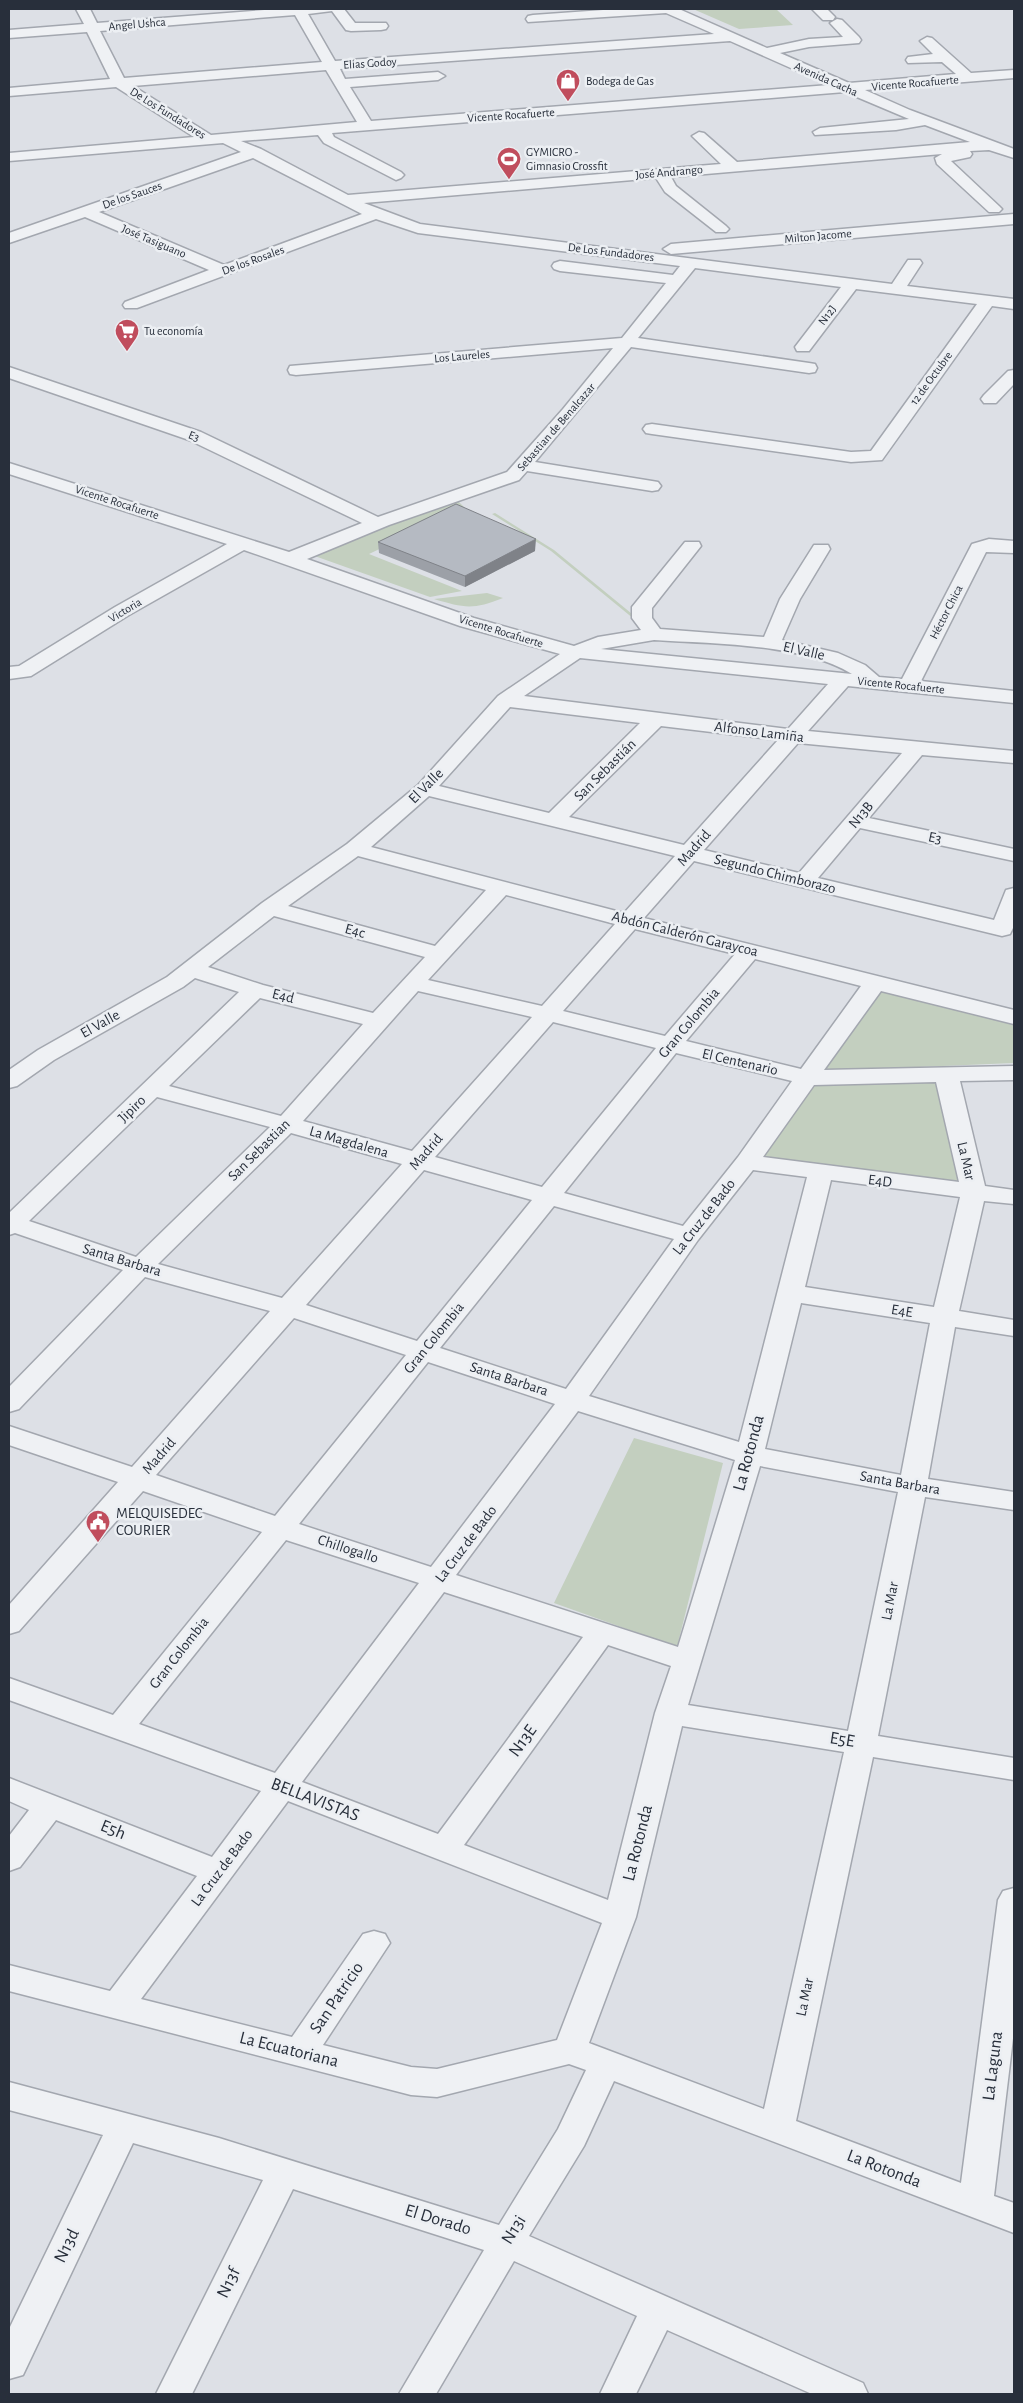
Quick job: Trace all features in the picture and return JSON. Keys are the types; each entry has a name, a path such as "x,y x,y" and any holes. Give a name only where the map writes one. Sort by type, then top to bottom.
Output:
{"street":[{"name":"De Los Fundadores","path":"83,9 119,83 209,140"},
{"name":"Angel Ushca","path":"9,34 326,9"},
{"path":"337,9 351,27 381,26"},
{"path":"533,19 668,9"},
{"name":"Avenida Cacha","path":"668,9 849,89 1006,149"},
{"path":"299,10 366,126"},
{"path":"785,34 832,19 865,49"},
{"name":"Elias Godoy","path":"9,92 332,65 731,37"},
{"path":"766,52 809,43 854,40"},
{"path":"928,41 969,79"},
{"path":"913,60 946,57"},
{"name":"Vicente Rocafuerte","path":"9,157 227,140 366,126 849,89 1014,74"},
{"path":"342,83 404,84 438,76"},
{"path":"820,132 896,126 926,120"},
{"path":"322,130 329,140 396,175"},
{"path":"699,136 734,167"},
{"name":"De Los Fundadores","path":"227,140 256,152 376,214 431,231 622,254 685,257 852,283 1014,304"},
{"name":"José Andrango","path":"348,200 734,167 1006,149"},
{"name":"De los Sauces","path":"9,238 256,152"},
{"path":"994,209 942,161 942,158 982,154 1014,168"},
{"path":"661,173 670,188 721,229"},
{"name":"José Tasiguano","path":"84,211 224,271"},
{"name":"De los Rosales","path":"131,305 376,214"},
{"name":"Milton Jacome","path":"685,257 1014,219"},
{"name":"Sebastian de Benalcazar","path":"289,559 392,518 514,476 678,280 685,257"},
{"path":"897,289 914,263"},
{"path":"560,266 678,280"},
{"name":"N12J","path":"803,347 852,283"},
{"name":"12 de Octubre","path":"652,429 851,457 876,456 987,301"},
{"name":"Los Laureles","path":"296,370 628,342 809,368"},
{"name":"E3","path":"9,372 195,436 371,520"},
{"path":"990,399 1014,375"},
{"path":"523,465 652,486"},
{"name":"Vicente Rocafuerte","path":"9,468 242,543 502,633 576,652 1014,697"},
{"name":"Victoria","path":"9,673 24,672 122,611 242,543"},
{"name":"Héctor Chica","path":"909,685 978,548 989,545 1014,547"},
{"path":"654,634 642,618 642,607 692,546"},
{"path":"771,643 790,599 821,549"},
{"name":"El Valle","path":"9,1081 46,1055 175,982 270,908 355,849 425,789 505,700 576,652 598,643 654,634 771,643 831,657 858,669 874,682"},
{"name":"Madrid","path":"9,1624 140,1478 843,679"},
{"name":"Alfonso Lamiña","path":"505,700 792,736 1014,757"},
{"name":"San Sebastián","path":"554,820 656,720"},
{"name":"N13B","path":"804,881 917,748"},
{"name":"Segundo Chimborazo","path":"425,789 1002,929 1014,895"},
{"name":"E3","path":"855,822 1014,855"},
{"name":"Abdón Calderón Garaycoa","path":"355,849 630,921 1014,1017"},
{"name":"San Sebastian","path":"9,1404 140,1267 287,1124 378,1021 501,888"},
{"name":"E4c","path":"270,908 440,954"},
{"name":"Gran Colombia","path":"119,1728 199,1626 281,1528 670,1045 750,950"},
{"name":"E4d","path":"190,969 255,990 378,1021"},
{"name":"La Cruz de Bado","path":"117,2006 440,1579 572,1400 689,1235 746,1162 876,982"},
{"name":"El Centenario","path":"413,983 808,1078 1014,1073"},
{"name":"Jipiro","path":"10,1226 255,990"},
{"name":"La Mar","path":"777,2128 861,1743 913,1486 944,1318 974,1192 946,1074"},
{"name":"La Magdalena","path":"153,1089 689,1235"},
{"name":"E4D","path":"746,1162 1014,1197"},
{"name":"La Rotonda","path":"820,1173 750,1455 688,1661 670,1713 620,1917 570,2050 1014,2218"},
{"name":"Santa Barbara","path":"10,1226 140,1267 289,1308 572,1400 750,1455 913,1486 1014,1501"},
{"name":"E4E","path":"789,1292 1014,1328"},
{"name":"Chillogallo","path":"9,1435 140,1478 281,1528 688,1661"},
{"name":"N13E","path":"444,1849 602,1632"},
{"name":"BELLAVISTAS","path":"9,1688 282,1787 620,1917"},
{"name":"E5E","path":"670,1713 1014,1769"},
{"name":"E5h","path":"9,1789 218,1872"},
{"path":"9,1859 50,1805"},
{"name":"La Laguna","path":"976,2203 1014,1900"},
{"name":"San Patricio","path":"300,2053 374,1943"},
{"name":"La Ecuatoriana","path":"9,1978 411,2081 437,2083 570,2050"},
{"name":"N13i","path":"417,2394 572,2136 605,2064"},
{"name":"El Dorado","path":"9,2096 219,2152 507,2242 658,2310 808,2386 850,2394"},
{"name":"N13d","path":"10,2364 124,2127"},
{"name":"N13f","path":"174,2394 284,2172"},
{"path":"618,2394 658,2310"}],"green space":[{"path":"693,9 776,9 793,25 739,29"},
{"path":"454,497 465,508 369,554 462,591 430,597 309,554"},
{"path":"495,513 554,550 637,618 634,619 551,551 492,514"},
{"path":"487,593 503,598 476,606 461,606 434,599"},
{"path":"882,990 1014,1023 1014,1063 823,1071"},
{"path":"941,1080 965,1186 760,1158 815,1083"},
{"path":"634,1438 723,1463 677,1647 554,1603"}],"building":[{"path":"456,504 536,539 465,576 378,542"}],"place":[{"name":"Bodega de Gas","path":"568,102"},
{"name":"GYMICRO - Gimnasio Crossfit","path":"509,180"},
{"name":"Tu economía","path":"127,352"},
{"name":"MELQUISEDEC COURIER","path":"98,1543"}]}
